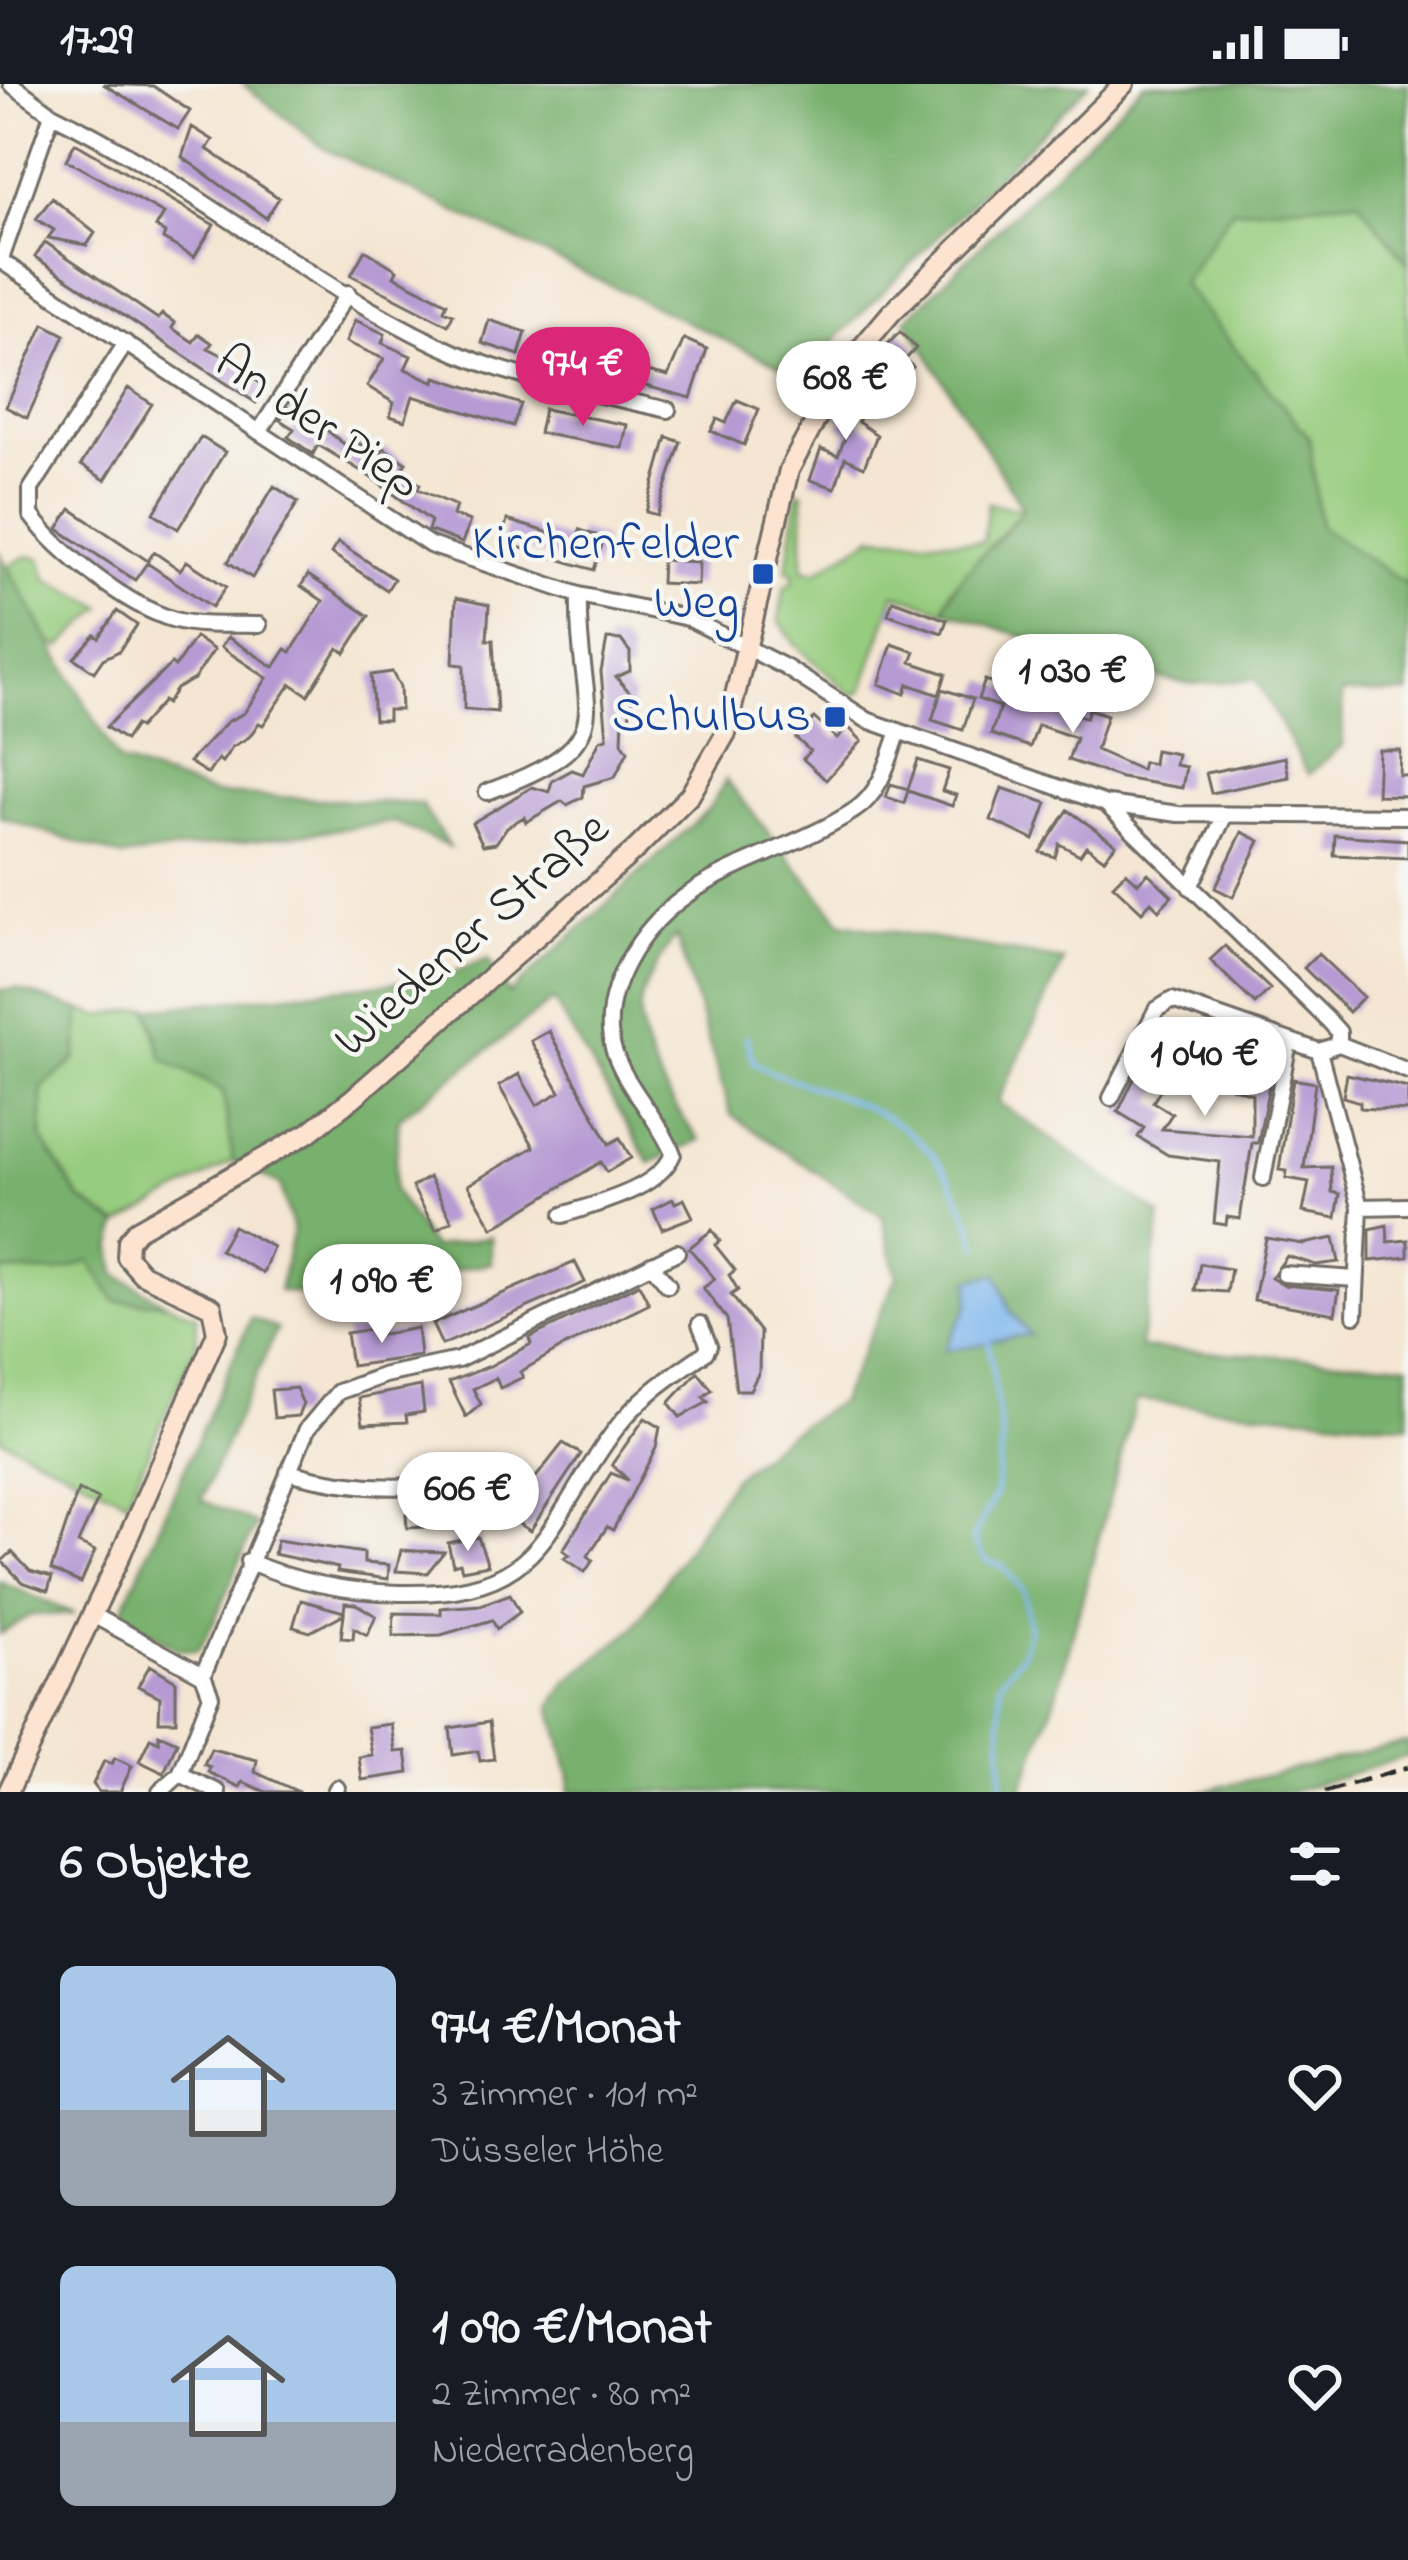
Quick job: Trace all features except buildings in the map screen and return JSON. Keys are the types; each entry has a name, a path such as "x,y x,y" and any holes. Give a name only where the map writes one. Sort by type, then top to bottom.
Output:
{"main road":[{"name":"Wiedener Straße","path":"8,1792 93,1615 217,1333 212,1307 142,1274 127,1257 128,1241 137,1230 219,1187 338,1110 649,837 706,772 726,733 789,470 842,371 891,313 1124,84"}],"street":[{"path":"11,84 52,114 166,176 348,293 469,358 668,410"},
{"path":"0,261 52,114"},
{"name":"An der Piep","path":"0,261 422,542 580,595 688,618 748,647"},
{"path":"259,433 348,293"},
{"path":"126,343 31,489 31,515 61,551 158,613 195,623 260,625"},
{"path":"487,792 544,771 578,740 590,693 580,595"},
{"path":"748,647 842,707 1106,804 1225,814 1408,816"},
{"path":"563,1215 648,1180 668,1166 673,1154 617,1055 610,1032 617,983 640,941 695,885 856,810 884,775 899,731"},
{"path":"1106,804 1335,1027 1339,1044"},
{"path":"1190,887 1225,814"},
{"path":"1111,1098 1156,1010 1172,1000 1319,1051 1339,1044 1408,1072"},
{"path":"1263,1178 1289,1042"},
{"path":"1319,1051 1360,1207 1355,1315"},
{"path":"1360,1207 1408,1206"},
{"path":"203,1675 307,1429 338,1392 385,1375 458,1360 677,1252"},
{"path":"651,1264 668,1285"},
{"path":"1284,1274 1356,1279"},
{"path":"248,1562 320,1585 361,1592 448,1593 500,1579 546,1540 616,1428 665,1381 705,1352 709,1346 700,1324"},
{"path":"288,1472 327,1483 380,1488 435,1486 483,1476"},
{"path":"93,1615 203,1675 212,1696 180,1774 160,1792"},
{"path":"180,1774 218,1792"}],"green space":[{"path":"243,84 1089,84 837,338 811,381 325,149"},
{"path":"1144,84 1408,84 1408,264 1358,200 1232,210 1182,284 1309,437 1320,527 1408,585 1408,693 1342,693 1343,745 1308,775 1256,679 1195,684 1137,675 944,610 969,568 1023,509 906,320"},
{"path":"1359,200 1408,264 1408,585 1320,527 1309,437 1182,284 1232,210"},
{"path":"798,491 803,493 803,569 817,571 873,536 983,542 988,503 1023,509 951,589 944,610 895,594 862,691 852,695 797,646 779,620 785,585 792,584 794,572 787,571"},
{"path":"0,554 119,762 214,794 421,804 449,847 394,822 122,857 0,817"},
{"path":"27,556 41,558 47,579 103,607 61,647 49,642 7,567"},
{"path":"726,780 842,923 1064,961 998,1102 1161,1216 1140,1348 1408,1364 1408,1425 1136,1400 1055,1700 1021,1792 569,1792 570,1777 551,1706 568,1681 634,1628 733,1478 787,1434 839,1402 897,1277 882,1216 731,1115 676,936 643,993 642,1029 666,1091 700,1140 650,1163 553,1000 399,1118 394,1190 432,1248 491,1236 491,1263 450,1271 420,1301 364,1302 279,1291 293,1230 280,1185 233,1161 223,1091 163,1059 149,1009 439,978 488,959 509,994 709,809"},
{"path":"17,989 80,1010 76,1059 42,1088 42,1139 80,1199 119,1225 112,1248 116,1274 165,1303 115,1301 89,1261 58,1272 0,1271 0,990"},
{"path":"149,1008 163,1059 223,1091 233,1161 119,1225 80,1199 42,1139 42,1088 76,1059 80,1010 100,1016"},
{"path":"89,1261 116,1300 165,1303 196,1315 197,1342 127,1500 0,1438 0,1271 58,1272"},
{"path":"251,1318 277,1329 201,1500 256,1524 203,1642 196,1651 177,1649 121,1613"},
{"path":"0,1582 75,1614 31,1615 0,1634"},
{"path":"1408,1742 1408,1756 1291,1792 1198,1792"}],"water":[{"path":"997,1274 1010,1311 1030,1335 944,1349 969,1304 970,1280"}],"waterway":[{"path":"746,1036 754,1062 768,1071 875,1111 925,1146 963,1205 978,1247"},
{"path":"988,1336 1002,1440 995,1495 973,1539 985,1560 1002,1566 1024,1592 1029,1629 1022,1654 1000,1681 1002,1792"}],"railway":[{"path":"1325,1792 1408,1767"}],"place":[{"name":"Kirchenfelder Weg","path":"763,574"},
{"name":"Schulbus","path":"835,717"}]}
